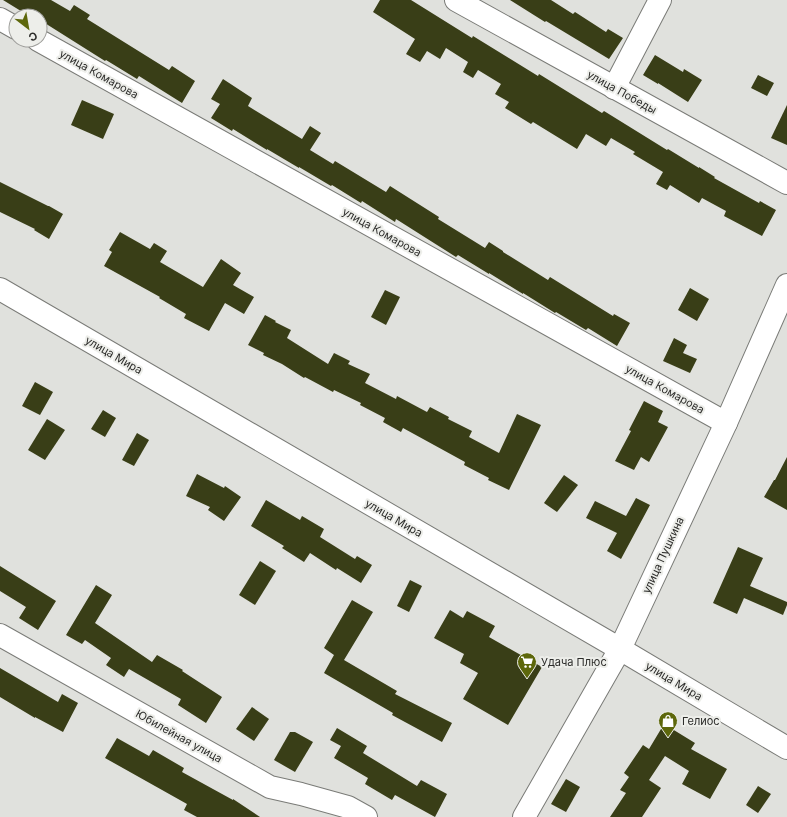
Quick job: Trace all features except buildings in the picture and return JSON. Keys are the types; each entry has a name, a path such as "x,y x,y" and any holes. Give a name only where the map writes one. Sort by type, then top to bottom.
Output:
{"street":[{"name":"улица Победы","path":"456,0 787,183"},
{"path":"614,88 660,0"},
{"name":"улица Комарова","path":"48,46 726,423"},
{"name":"улица Пушкина","path":"524,817 620,649 726,423 782,313 787,285"},
{"name":"улица Мира","path":"0,289 620,649 787,748"},
{"name":"Юбилейная улица","path":"0,635 270,787 348,807 366,817"}],"place":[{"name":"Удача Плюс","path":"527,679"},
{"name":"Гелиос","path":"668,738"}]}
